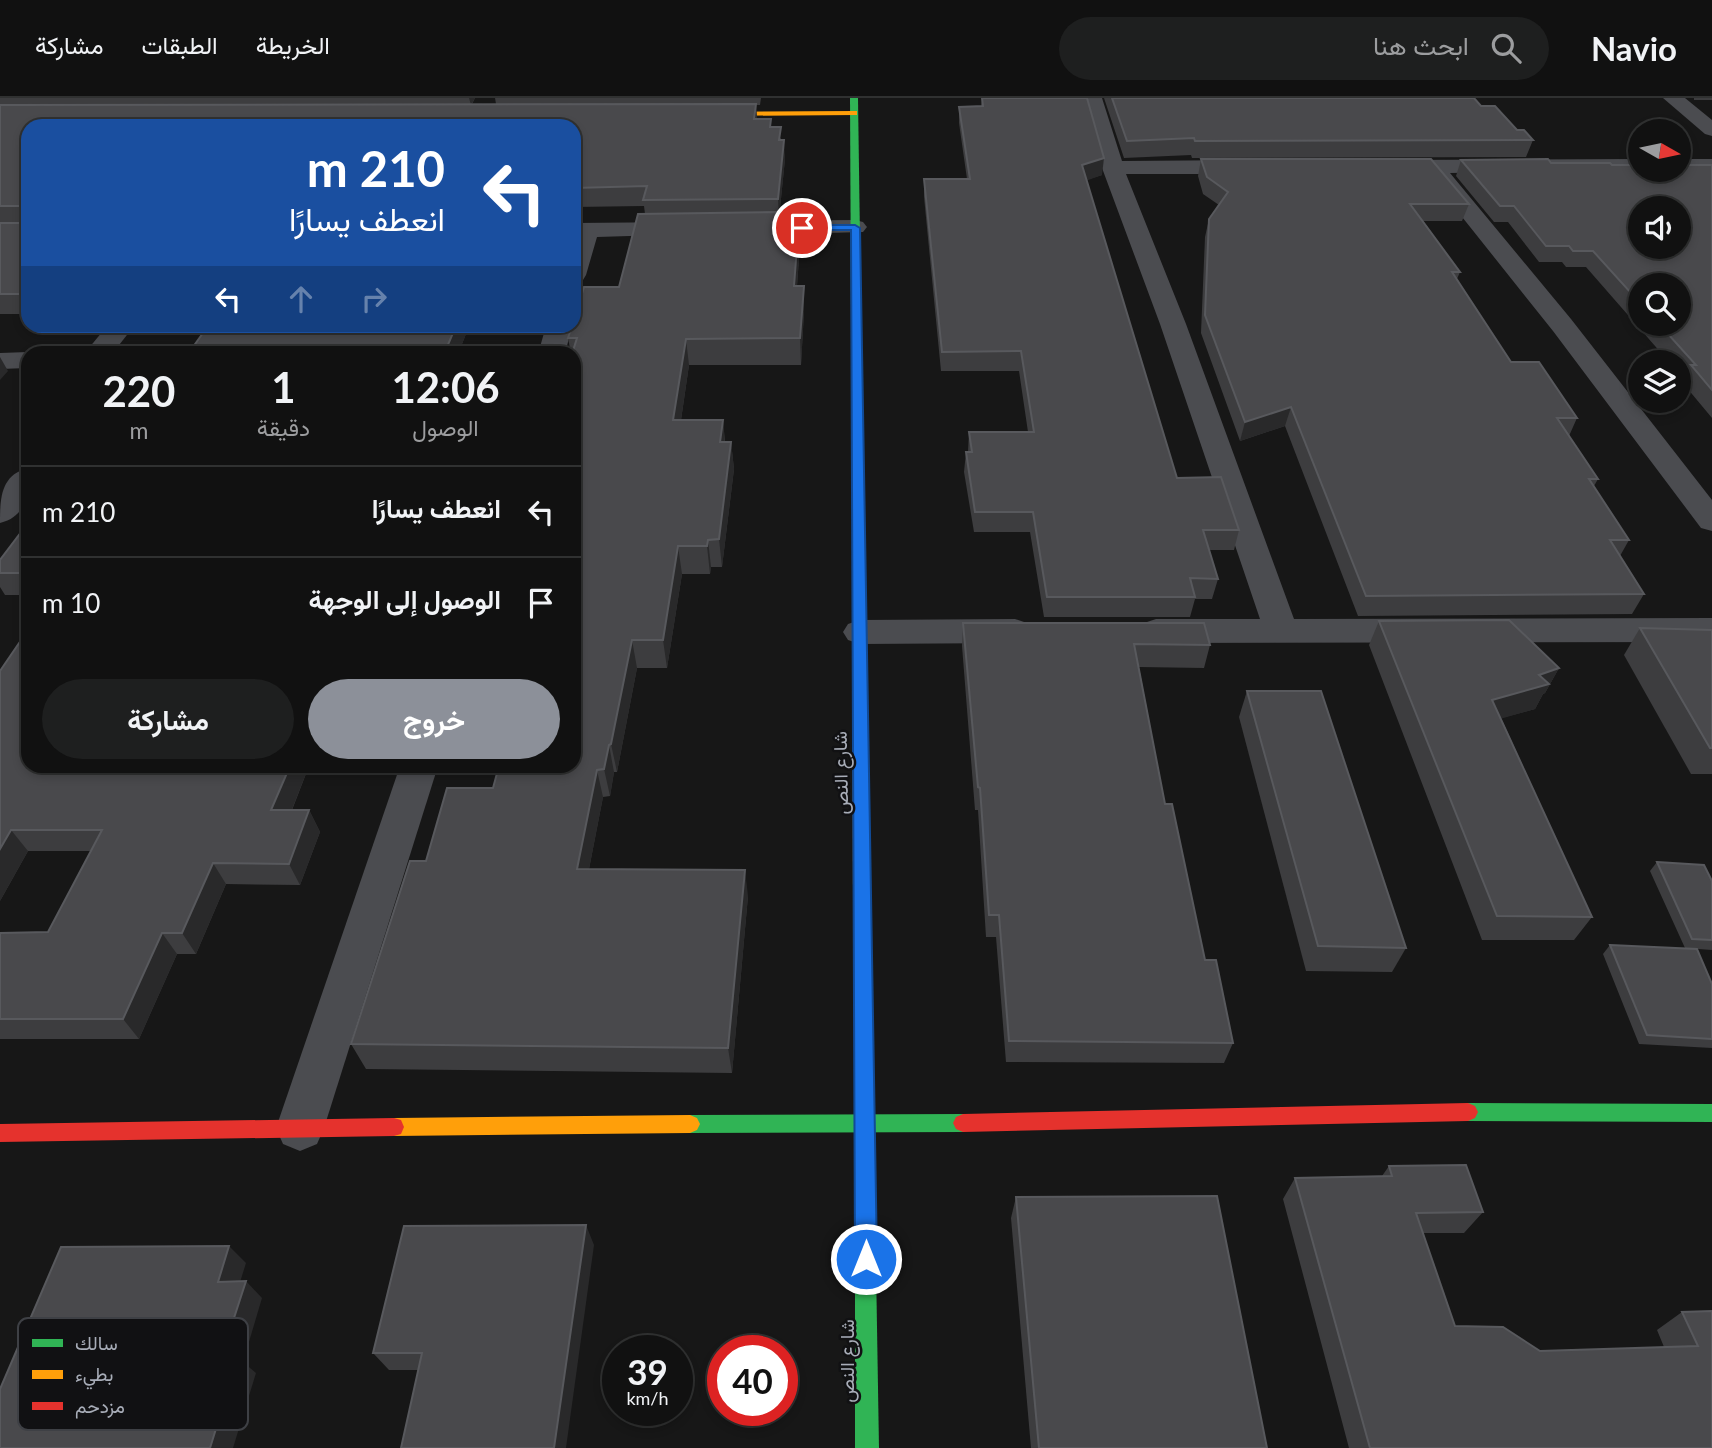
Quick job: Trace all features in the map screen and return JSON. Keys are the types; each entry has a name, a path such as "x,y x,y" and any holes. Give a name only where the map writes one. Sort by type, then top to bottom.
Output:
{"street":[{"path":"1092,98 1113,168 1173,324 1281,631"},
{"path":"1673,98 1712,130"},
{"path":"688,114 854,106"},
{"name":"شارع النص","path":"854,106 867,1448"},
{"path":"1363,167 1628,165"},
{"path":"1691,165 1712,165"},
{"path":"1433,166 1562,325 1712,521"},
{"path":"1113,168 1266,167"},
{"path":"581,230 855,228"},
{"path":"0,361 21,360"},
{"path":"0,514 21,486"},
{"path":"1118,631 1712,630"},
{"path":"860,632 1050,631"},
{"path":"300,1128 417,773"},
{"path":"0,1133 300,1128 865,1125 1519,1111 1712,1113"}],"building":[{"path":"982,98 1087,98 1104,158 1082,165 1177,478 1221,477 1239,530 1203,530 1218,579 1190,578 1195,597 1047,597 1033,512 975,512 966,452 972,452 969,432 1034,432 1021,351 942,352 924,179 970,179 959,107 983,106"},
{"path":"1112,98 1474,98 1481,106 1495,106 1517,130 1524,130 1533,140 1195,141 1194,138 1127,141"},
{"path":"756,104 754,119 771,119 770,127 781,127 779,140 784,140 778,199 643,200 647,186 581,188 581,119 21,119 21,294 0,294 0,223 20,223 20,206 0,206 0,105"},
{"path":"1201,159 1431,159 1469,204 1410,204 1460,272 1452,272 1511,362 1539,362 1577,418 1557,418 1598,479 1589,479 1629,540 1610,540 1644,594 1366,596 1291,407 1245,422 1205,315 1209,219 1228,192 1207,177"},
{"path":"1548,159 1551,163 1628,165 1628,182 1691,182 1691,165 1712,165 1712,390 1691,365 1696,365 1691,359 1691,350 1682,350 1670,336 1691,336 1691,273 1628,273 1628,290 1593,251 1573,251 1569,246 1546,246 1514,206 1500,206 1461,160"},
{"path":"776,212 775,220 799,220 794,286 804,286 800,338 686,339 673,420 723,420 720,442 731,442 719,539 708,540 707,546 678,546 663,640 632,640 611,744 604,769 597,770 577,869 745,870 728,1048 351,1044 410,861 426,861 447,788 493,788 497,773 581,773 581,346 574,346 577,338 568,338 570,333 581,333 581,297 584,287 619,287 638,214"},
{"path":"203,333 453,333 447,346 194,346"},
{"path":"21,532 21,573 0,573 0,560"},
{"path":"1509,620 1559,668 1539,675 1549,684 1492,700 1592,917 1497,916 1379,621"},
{"path":"963,623 1204,623 1210,645 1134,644 1165,804 1172,804 1205,960 1216,960 1233,1043 1009,1041 999,915 989,915 980,788"},
{"path":"1640,628 1712,630 1712,748 1710,748"},
{"path":"21,640 21,773 287,773 271,810 309,810 289,864 213,863 182,933 162,933 123,1019 0,1019 0,933 48,932 102,830 11,830 0,849 0,671"},
{"path":"1247,691 1321,691 1406,948 1318,946"},
{"path":"1657,862 1704,865 1712,881 1712,940 1692,939"},
{"path":"1610,945 1697,949 1712,984 1712,1039 1647,1035"},
{"path":"1466,1165 1483,1212 1416,1213 1455,1326 1503,1327 1540,1351 1698,1346 1682,1312 1712,1311 1712,1448 1370,1448 1295,1178 1392,1176 1389,1166"},
{"path":"1217,1196 1267,1448 1039,1448 1016,1197"},
{"path":"586,1225 554,1448 401,1448 422,1353 373,1353 404,1226"},
{"path":"229,1246 218,1282 246,1281 234,1318 30,1318 61,1247"},
{"path":"18,1347 18,1430 216,1430 210,1448 0,1448 0,1389"}],"traffic: fast":[{"path":"854,98 858,523"},
{"path":"1468,1112 1712,1113"},
{"path":"690,1124 963,1123"},
{"path":"865,1205 867,1448"}],"traffic: slow":[{"path":"706,114 854,113"},
{"path":"858,523 862,896"},
{"path":"394,1127 690,1124"}],"traffic: jam":[{"path":"862,896 865,1205"},
{"path":"963,1123 1468,1112"},
{"path":"0,1133 394,1127"}],"route":[{"path":"802,228 855,228 866,1259"}]}
